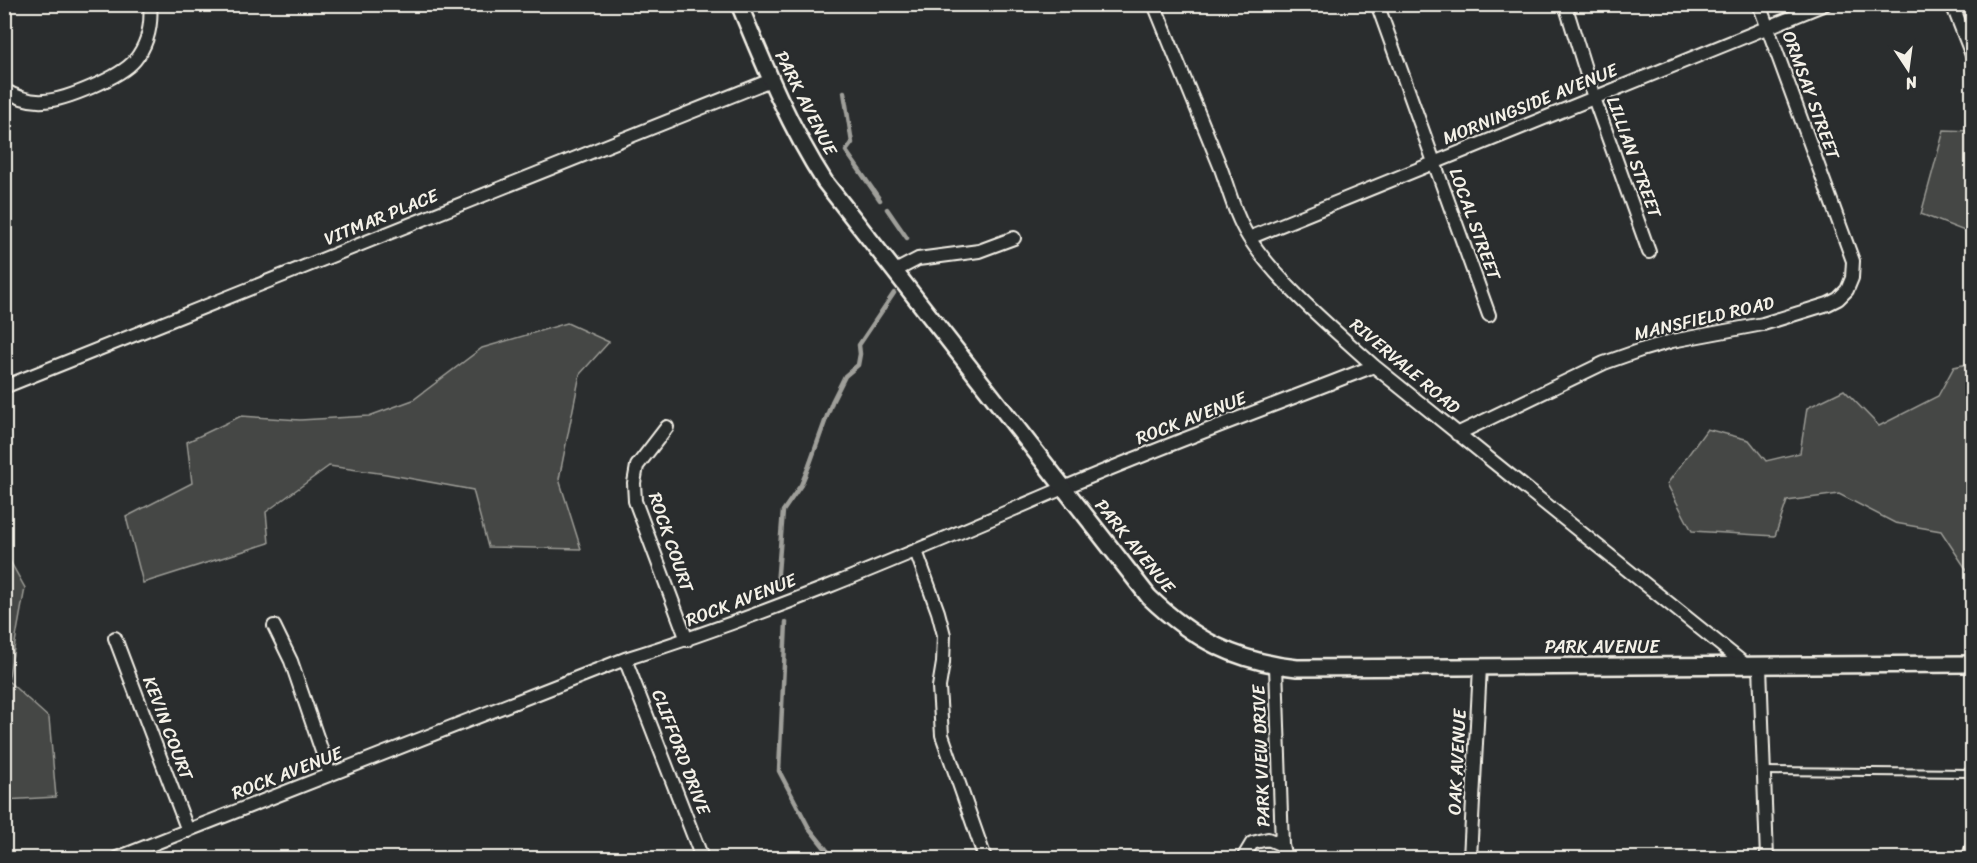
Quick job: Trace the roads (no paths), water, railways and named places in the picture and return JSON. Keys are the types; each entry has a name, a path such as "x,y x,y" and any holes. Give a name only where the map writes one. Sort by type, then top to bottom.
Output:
{"street":[{"path":"4,90 26,99 43,101 59,99 122,72 144,48 149,33 150,4"},
{"name":"PARK AVENUE","path":"739,4 802,145 825,182 1149,597 1192,634 1219,649 1247,659 1297,668 1972,664"},
{"name":"RIVERVALE ROAD","path":"1154,4 1237,215 1249,238 1270,266 1325,322 1374,366 1457,434 1753,666"},
{"name":"LILLIAN STREET","path":"1565,4 1594,98 1649,252"},
{"name":"ORMSAY STREET","path":"1759,4 1821,174"},
{"name":"MORNINGSIDE AVENUE","path":"1249,238 1825,4"},
{"path":"1952,4 1972,55"},
{"name":"LOCAL STREET","path":"1378,9 1489,315"},
{"name":"VITMAR PLACE","path":"4,387 771,80"},
{"name":"MANSFIELD ROAD","path":"1457,434 1604,363 1672,341 1763,324 1838,299 1847,290 1852,278 1852,261 1821,174"},
{"path":"894,271 918,260 979,251 1014,238"},
{"name":"ROCK AVENUE","path":"117,858 626,659 687,640 916,552 1064,488 1374,366"},
{"name":"ROCK COURT","path":"667,427 637,466 634,483 635,501 687,640"},
{"path":"916,552 944,635 939,687 942,735 985,858"},
{"path":"274,627 291,661 330,775"},
{"name":"KEVIN COURT","path":"115,638 188,831"},
{"name":"CLIFFORD DRIVE","path":"626,659 702,858"},
{"name":"PARK VIEW DRIVE","path":"1276,666 1282,845 1285,858"},
{"path":"1753,666 1764,771 1767,858"},
{"name":"OAK AVENUE","path":"1470,858 1480,667"},
{"name":"PARK VIEW DRIVE","path":"1244,858 1252,843 1268,839 1282,845"}],"lane":[{"path":"1764,771 1972,773"},
{"path":"1965,858 1972,839"}],"waterway":[{"path":"844,92 852,143 846,151 880,200"},
{"path":"887,209 907,238"},
{"path":"777,585 783,511 801,485 832,402 845,376 858,365 859,345 894,293"},
{"path":"786,622 779,771 809,828 833,858"}]}
